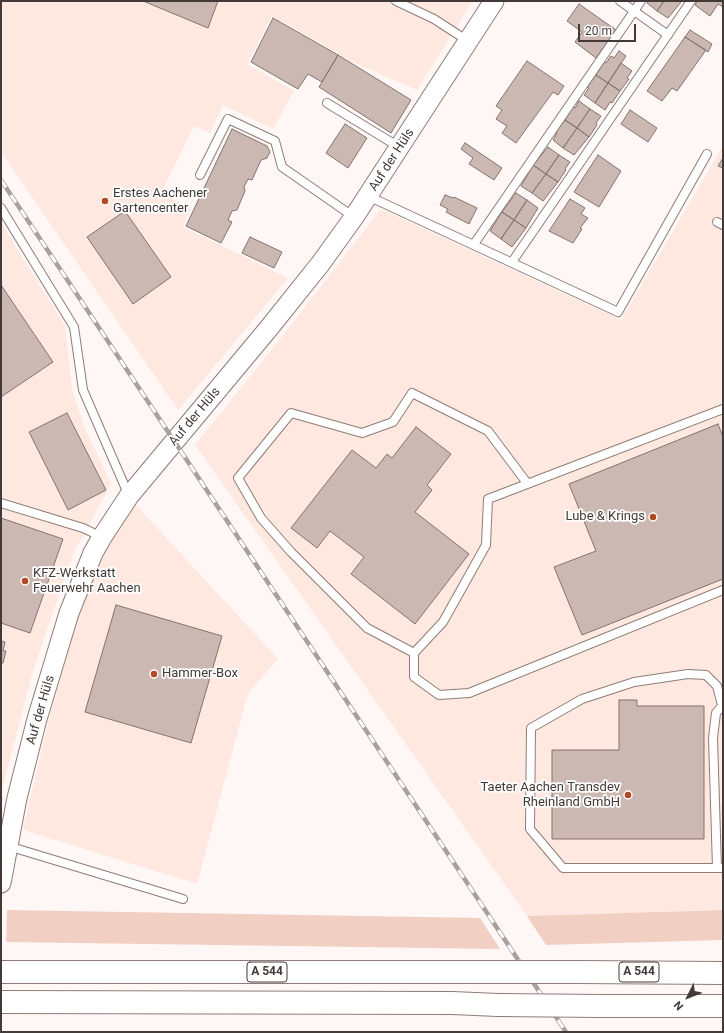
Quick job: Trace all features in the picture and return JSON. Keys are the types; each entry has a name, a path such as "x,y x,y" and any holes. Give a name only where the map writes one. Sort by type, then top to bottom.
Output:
{"highway":[{"name":"A 544","path":"1,972 723,973"},
{"path":"1,1002 444,1003 498,1005 723,1006"}],"street":[{"name":"Auf der Hüls","path":"1,883 4,857 16,798 37,719 69,613 93,553 129,496 269,328 321,263 354,218 494,1"}],"lane":[{"path":"396,1 434,19 468,41"},
{"path":"620,1 668,35"},
{"path":"474,244 641,1"},
{"path":"512,262 691,1"},
{"path":"327,103 400,147"},
{"path":"200,175 228,118 275,141 282,167 354,218"},
{"path":"368,196 618,312 707,154"},
{"path":"1,208 74,328 83,390 129,496"},
{"path":"414,653 367,628 291,552 261,518 238,478 291,413 362,433 393,422 412,393 488,431 527,483"},
{"path":"723,409 488,499 486,545 443,622 414,653 414,677 439,695 469,694 723,590"},
{"path":"1,503 83,528 102,537"},
{"path":"688,674 706,675 717,686 723,705 716,713 713,738 720,868 563,868 530,829 531,728 582,699 634,682 688,674"},
{"path":"4,857 183,899"}],"shaded area":[{"name":"Erstes Aachener Gartencenter","path":"1,1 473,1 417,90 355,63 272,16 247,64 294,91 273,129 223,105 210,133 194,126 161,193 191,208 183,227 288,278 178,410 1,152"},
{"path":"723,146 723,910 527,916 195,445 281,338 381,209 621,320"},
{"path":"1,223 65,326 72,389 85,428 111,484 73,554 33,671 1,794"},
{"path":"135,504 278,659 248,693 197,884 23,830 48,723 72,636 101,555"},
{"path":"7,910 480,918 500,949 6,942"},
{"path":"723,910 723,940 546,945 527,916"}],"building":[{"path":"143,1 218,1 208,28"},
{"path":"648,1 664,1 657,11 647,3"},
{"path":"664,1 682,1 668,18 657,11"},
{"path":"697,1 723,1 723,7 718,4 710,16 695,5"},
{"path":"579,4 616,30 596,58 575,42 582,32 567,21"},
{"path":"273,18 338,55 322,82 308,74 298,89 251,62"},
{"path":"690,30 712,44 708,52 685,37"},
{"path":"685,37 706,50 677,91 672,88 662,101 647,91"},
{"path":"619,51 626,56 608,83 596,75 604,62 606,63 611,56 614,58"},
{"path":"338,55 411,100 391,133 319,87"},
{"path":"527,61 564,86 558,95 553,92 516,143 502,133 507,126 496,119 502,110 496,106"},
{"path":"621,63 632,71 627,78 629,79 620,91 608,83"},
{"path":"596,75 608,83 595,103 584,95 589,88 587,87"},
{"path":"608,83 620,91 605,110 595,103"},
{"path":"579,101 590,109 577,128 565,120 573,107 575,108"},
{"path":"590,109 601,116 589,137 577,128"},
{"path":"630,110 657,128 648,142 621,124"},
{"path":"565,120 577,128 563,148 553,140 557,133 556,132"},
{"path":"345,124 367,138 348,168 326,153"},
{"path":"577,128 589,137 574,155 563,148"},
{"path":"232,129 267,146 270,152 267,158 261,160 252,180 248,179 237,210 232,211 228,220 232,222 221,243 186,226"},
{"path":"465,143 502,168 494,180 469,164 473,158 461,149"},
{"path":"548,147 559,155 546,174 533,165"},
{"path":"559,155 570,162 558,182 546,174"},
{"path":"598,155 621,171 599,207 574,192"},
{"path":"723,158 723,168 718,166"},
{"path":"533,165 546,174 532,193 521,186"},
{"path":"546,174 558,182 543,201 532,193"},
{"path":"516,193 527,200 514,220 502,212"},
{"path":"445,195 454,197 477,208 469,224 446,212 448,209 440,205"},
{"path":"570,199 585,208 581,214 588,218 580,228 582,229 573,243 549,231"},
{"path":"527,200 538,208 526,228 514,220"},
{"path":"125,211 171,277 133,304 87,237"},
{"path":"502,212 514,220 501,239 490,231"},
{"path":"514,220 526,228 512,247 501,239"},
{"path":"250,237 282,252 274,268 242,253"},
{"path":"1,285 53,362 1,397"},
{"path":"67,413 106,490 68,510 29,432"},
{"name":"Lube & Krings","path":"718,424 723,437 723,579 582,635 554,567 596,551 569,484"},
{"path":"416,427 451,454 427,485 432,490 415,512 469,554 415,624 351,574 364,557 330,531 317,548 291,528 352,450 376,468 387,454 392,458"},
{"name":"KFZ-Werkstatt Feuerwehr Aachen","path":"1,518 63,539 30,633 1,623"},
{"name":"Hammer-Box","path":"116,605 222,636 191,743 85,712"},
{"path":"1,641 5,642 3,651 6,651 3,663 1,663"},
{"name":"Taeter Aachen Transdev Rheinland GmbH","path":"619,700 637,700 637,706 704,706 704,839 552,839 552,750 619,750"}],"railway":[{"path":"1,180 566,1032"}],"place":[{"name":"Erstes Aachener Gartencenter","path":"105,201"},
{"name":"Lube & Krings","path":"653,517"},
{"name":"KFZ-Werkstatt Feuerwehr Aachen","path":"25,581"},
{"name":"Hammer-Box","path":"154,674"},
{"name":"Taeter Aachen Transdev Rheinland GmbH","path":"628,795"}]}
